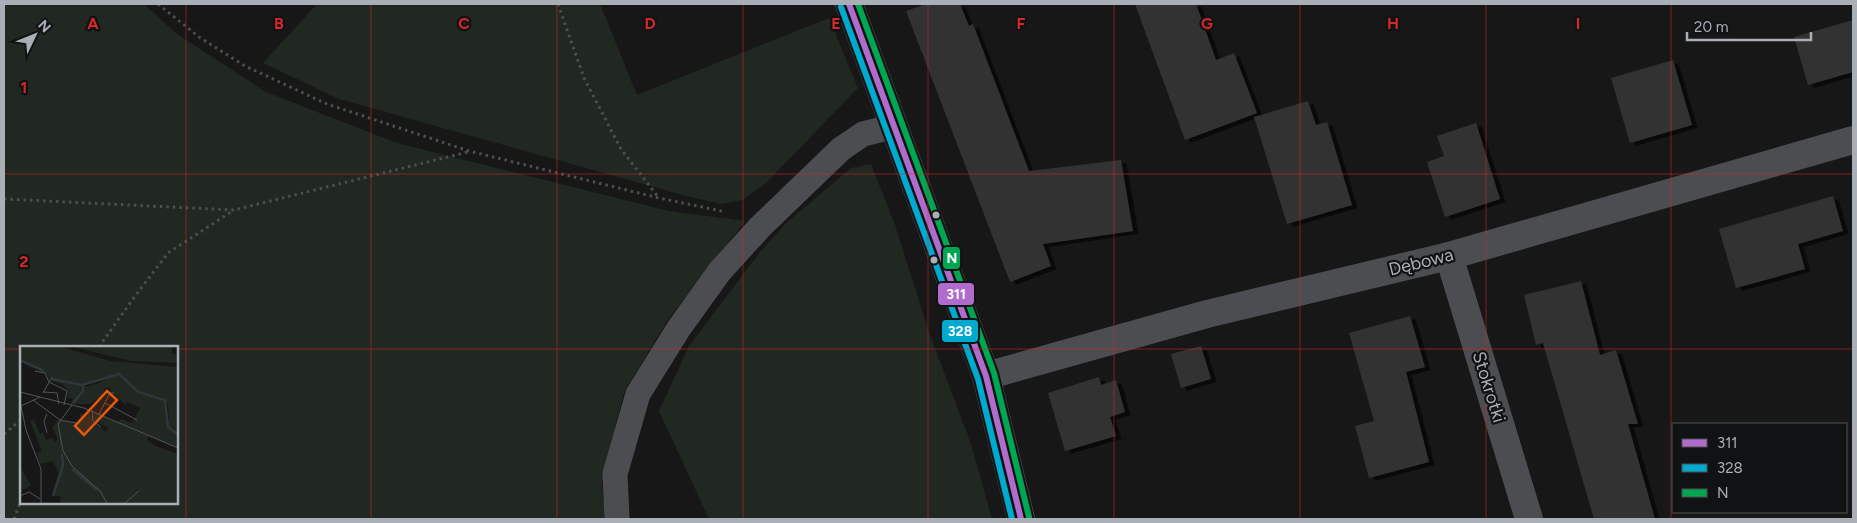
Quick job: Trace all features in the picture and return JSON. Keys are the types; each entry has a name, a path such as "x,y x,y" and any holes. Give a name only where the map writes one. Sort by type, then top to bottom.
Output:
{"street":[{"path":"849,4 986,376 1021,519"},
{"name":"Dębowa","path":"986,376 1207,314 1449,256 1853,140"},
{"name":"Stokrotki","path":"1449,256 1529,519"}],"lane":[{"path":"617,519 615,474 638,394 679,328 720,271 760,227 841,149 863,134 895,126"}],"path":[{"path":"158,4 199,37 245,66 327,104 470,151 726,213 735,210"},
{"path":"558,4 584,78 621,149 659,198"},
{"path":"4,199 234,210 470,151"},
{"path":"100,346 168,253 234,210"},
{"path":"4,434 20,421"},
{"path":"14,519 20,503"}],"shaded area":[{"path":"4,4 144,4 177,34 266,92 397,143 669,211 745,221 669,318 624,392 602,482 605,519 4,519"},
{"path":"317,4 600,4 637,95 829,18 858,88 765,184 742,200 722,204 690,197 339,99 263,63"},
{"path":"871,164 895,225 930,335 971,444 992,519 709,519 659,411 689,346 760,252 786,223 851,168"}],"building":[{"path":"926,4 960,4 969,26 973,24 1029,171 1121,160 1133,231 1043,244 1051,266 1010,282 906,11"},
{"path":"1135,4 1196,4 1216,60 1234,53 1257,113 1185,140"},
{"path":"1853,20 1853,72 1808,85 1794,37"},
{"path":"1673,60 1692,125 1630,143 1611,78"},
{"path":"1308,101 1316,125 1327,122 1352,205 1287,224 1254,117"},
{"path":"1476,123 1500,199 1445,217 1427,162 1444,156 1437,136"},
{"path":"1833,196 1843,231 1798,244 1805,269 1736,288 1719,229"},
{"path":"1581,281 1600,355 1616,350 1638,424 1628,424 1655,519 1594,519 1543,343 1536,345 1524,295"},
{"path":"1410,316 1425,367 1406,372 1429,462 1369,478 1355,426 1374,421 1349,333"},
{"path":"1201,346 1211,379 1181,388 1171,354"},
{"path":"1099,377 1101,385 1116,380 1125,412 1110,417 1116,436 1065,451 1048,393"}],"transit line":[{"name":"311","path":"849,4 986,376 1021,519"},
{"name":"N","path":"858,4 994,373 1029,517"},
{"name":"328","path":"841,7 978,379 1012,519"}]}
